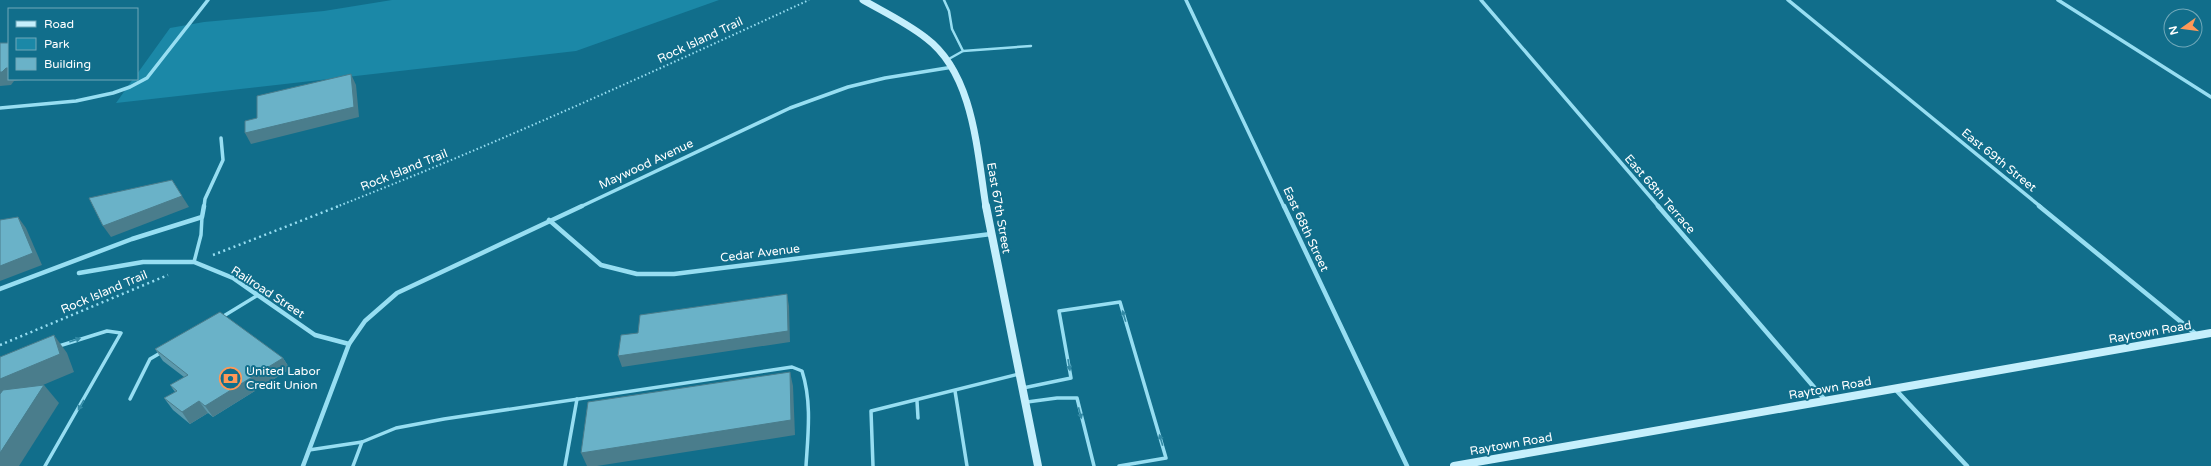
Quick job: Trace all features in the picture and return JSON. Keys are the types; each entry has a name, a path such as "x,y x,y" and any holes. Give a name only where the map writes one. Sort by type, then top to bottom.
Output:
{"street":[{"path":"0,108 91,99 129,88 147,78 208,0"},
{"name":"East 67th Street","path":"863,0 927,38 953,67 962,86 970,113 991,234 1038,466"},
{"name":"East 68th Street","path":"1186,0 1407,466"},
{"name":"East 68th Terrace","path":"1481,0 1825,401"},
{"name":"East 69th Street","path":"1788,0 2198,335"},
{"path":"2058,0 2211,97"},
{"name":"Maywood Avenue","path":"303,466 349,344 365,321 397,293 549,220 790,108 848,87 885,78 953,67"},
{"path":"0,289 132,238 202,217 204,199 223,160 220,138"},
{"name":"Cedar Avenue","path":"549,220 601,265 637,274 674,274 991,234"},
{"name":"Railroad Street","path":"79,273 142,262 195,263 233,278 315,335 349,344"},
{"name":"Raytown Road","path":"1454,466 2211,333"},
{"path":"1895,388 1967,466"}],"lane":[{"path":"944,0 949,11 952,29 963,51"},
{"path":"947,60 963,51 1031,46"},
{"path":"195,263 201,235 202,217"},
{"path":"218,319 258,295"},
{"path":"1022,388 1071,378 1059,311 1120,302 1166,458 1119,466"},
{"path":"45,466 121,333 107,330 75,339 55,348"},
{"path":"130,398 150,359 163,351"},
{"path":"309,450 362,442 396,428 792,367 802,372 806,382 808,430 806,466"},
{"path":"873,466 871,411 917,401 1019,374"},
{"path":"955,391 967,466"},
{"path":"1025,402 1057,398 1076,398 1094,466"},
{"path":"565,466 578,399"},
{"path":"917,401 918,418"},
{"path":"353,466 362,442"}],"path":[{"name":"Rock Island Trail","path":"0,345 195,263 410,178 592,100 810,0"}],"green space":[{"path":"392,0 719,0 576,51 116,103 132,80 138,80 138,73 170,28 204,22 324,11"}],"building":[{"path":"0,43 8,43 8,68 0,72"},
{"path":"351,74 354,107 245,133 245,121 257,118 257,96"},
{"path":"172,180 182,196 103,226 89,198"},
{"path":"18,217 33,253 0,266 0,220"},
{"path":"787,294 788,331 618,356 621,335 638,333 640,315"},
{"name":"United Labor Credit Union","path":"220,312 283,358 205,406 199,401 182,412 164,398 177,391 170,385 188,375 155,349"},
{"path":"54,335 60,354 0,379 0,357"},
{"path":"790,372 791,420 581,453 588,402"},
{"path":"44,385 0,453 0,394 3,390"}],"place":[{"name":"United Labor Credit Union","path":"231,378"}]}
